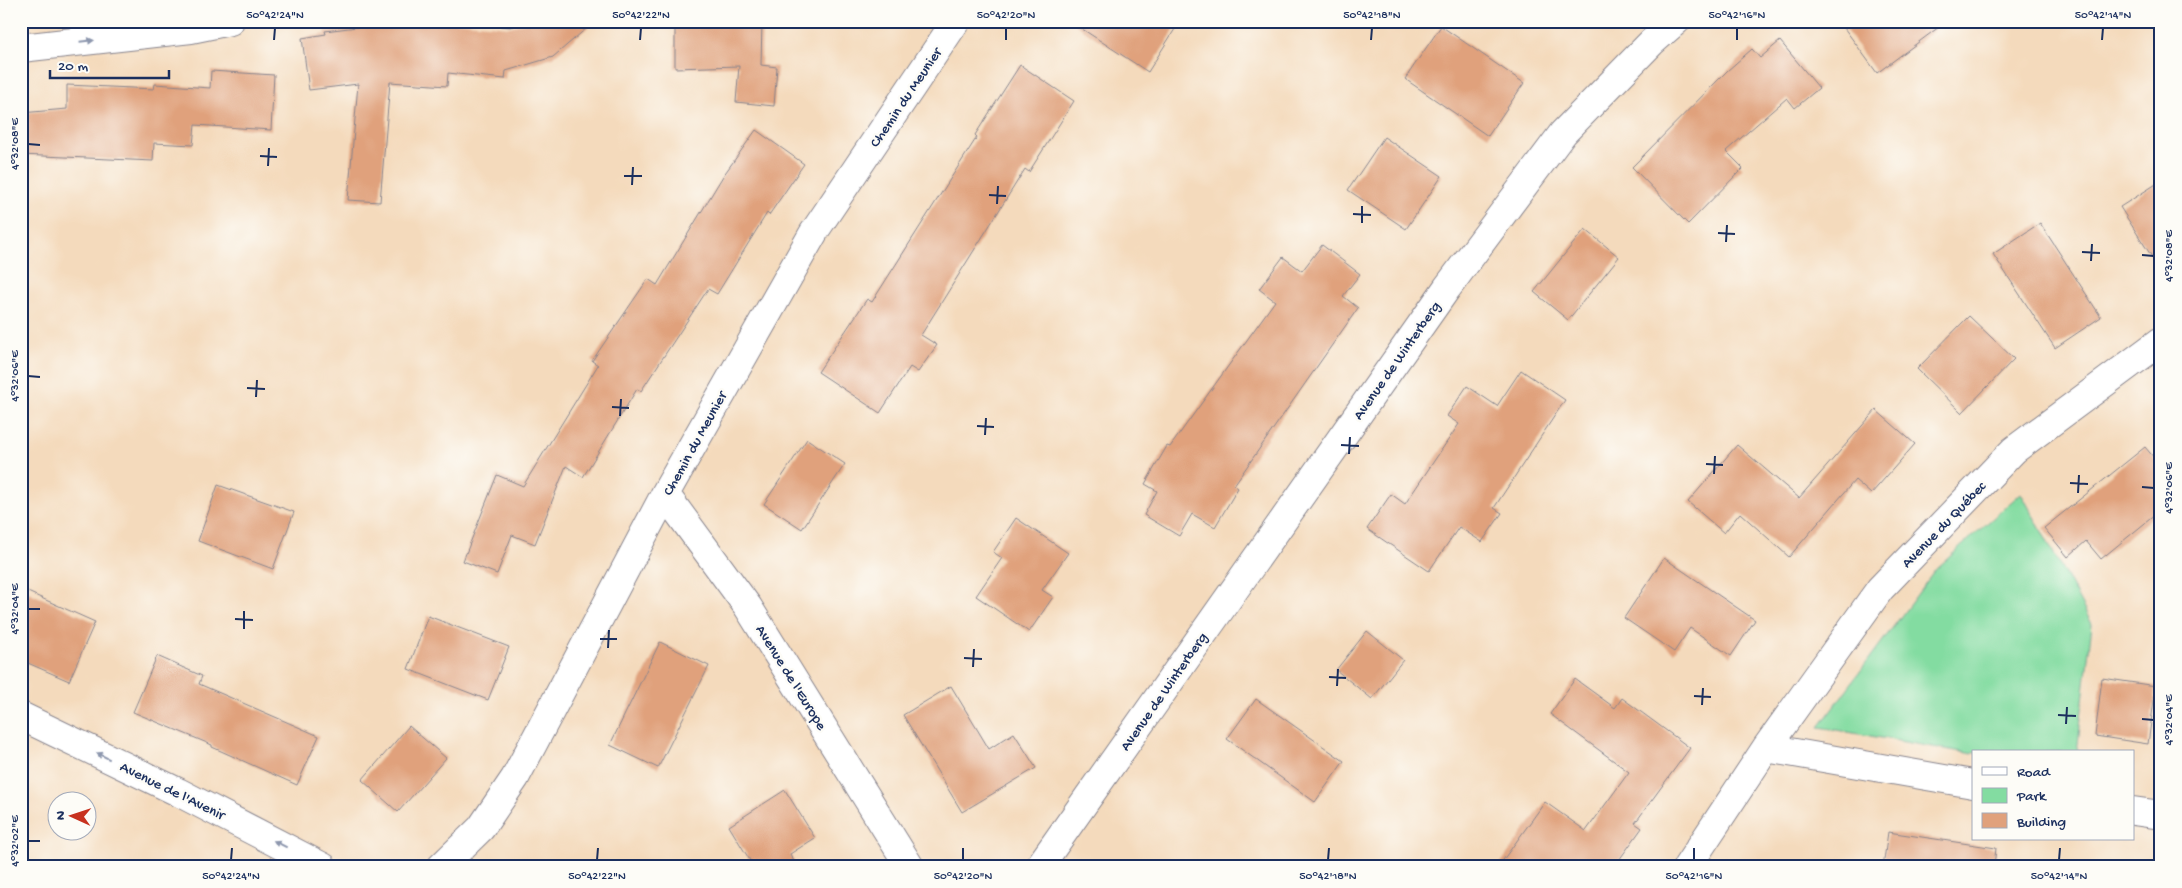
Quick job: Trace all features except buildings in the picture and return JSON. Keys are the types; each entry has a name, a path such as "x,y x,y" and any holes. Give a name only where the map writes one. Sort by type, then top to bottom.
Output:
{"street":[{"path":"21,48 191,30 230,21"},
{"name":"Chemin du Meunier","path":"441,867 481,828 515,778 665,494 814,232 956,21"},
{"name":"Avenue de Winterberg","path":"1039,867 1447,288 1546,156 1570,126 1652,42 1676,21"},
{"name":"Avenue du Québec","path":"1687,867 1766,748 1880,589 2014,450 2161,340"},
{"name":"Avenue de l'Europe","path":"665,494 748,607 910,867"},
{"name":"Avenue de l'Avenir","path":"21,716 178,792 323,867"},
{"path":"1766,748 1972,784"},
{"path":"2134,811 2161,816"}],"green space":[{"path":"2021,493 2092,624 2077,750 1972,750 1972,754 1819,727 1936,569"}]}
